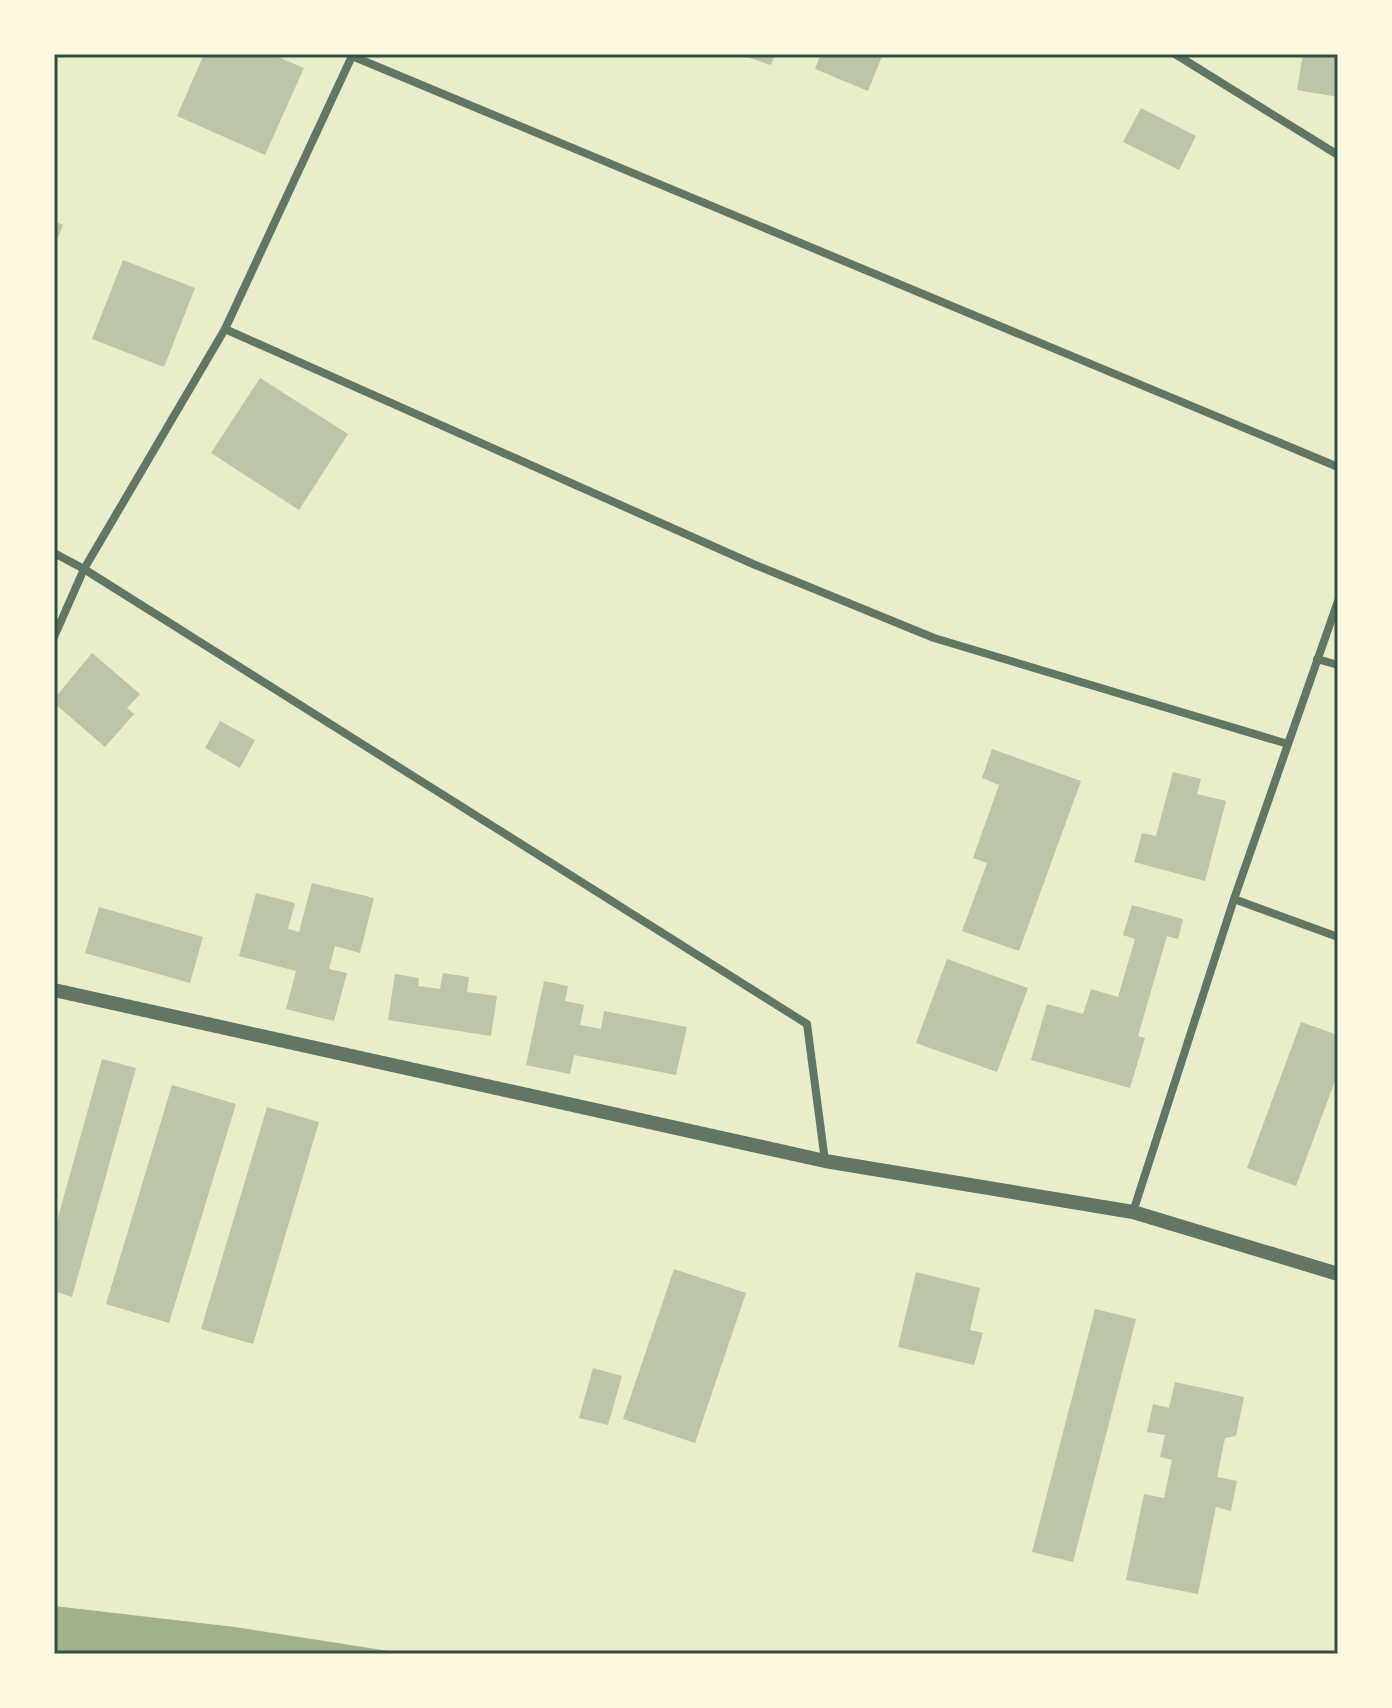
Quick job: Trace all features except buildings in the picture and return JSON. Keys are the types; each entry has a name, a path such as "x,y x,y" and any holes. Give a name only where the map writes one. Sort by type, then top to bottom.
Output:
{"street":[{"path":"1175,54 1338,155"},
{"path":"54,637 84,569 225,329 352,55 1338,467"},
{"path":"225,329 753,564 934,638 1288,744"},
{"path":"54,553 807,1024 825,1161"},
{"path":"1133,1212 1234,899 1338,601"},
{"path":"1317,659 1338,665"},
{"path":"1234,899 1338,937"},
{"path":"54,990 825,1161 1133,1212 1338,1274"}],"shaded area":[{"path":"54,1606 235,1627 408,1654 54,1654"}]}
